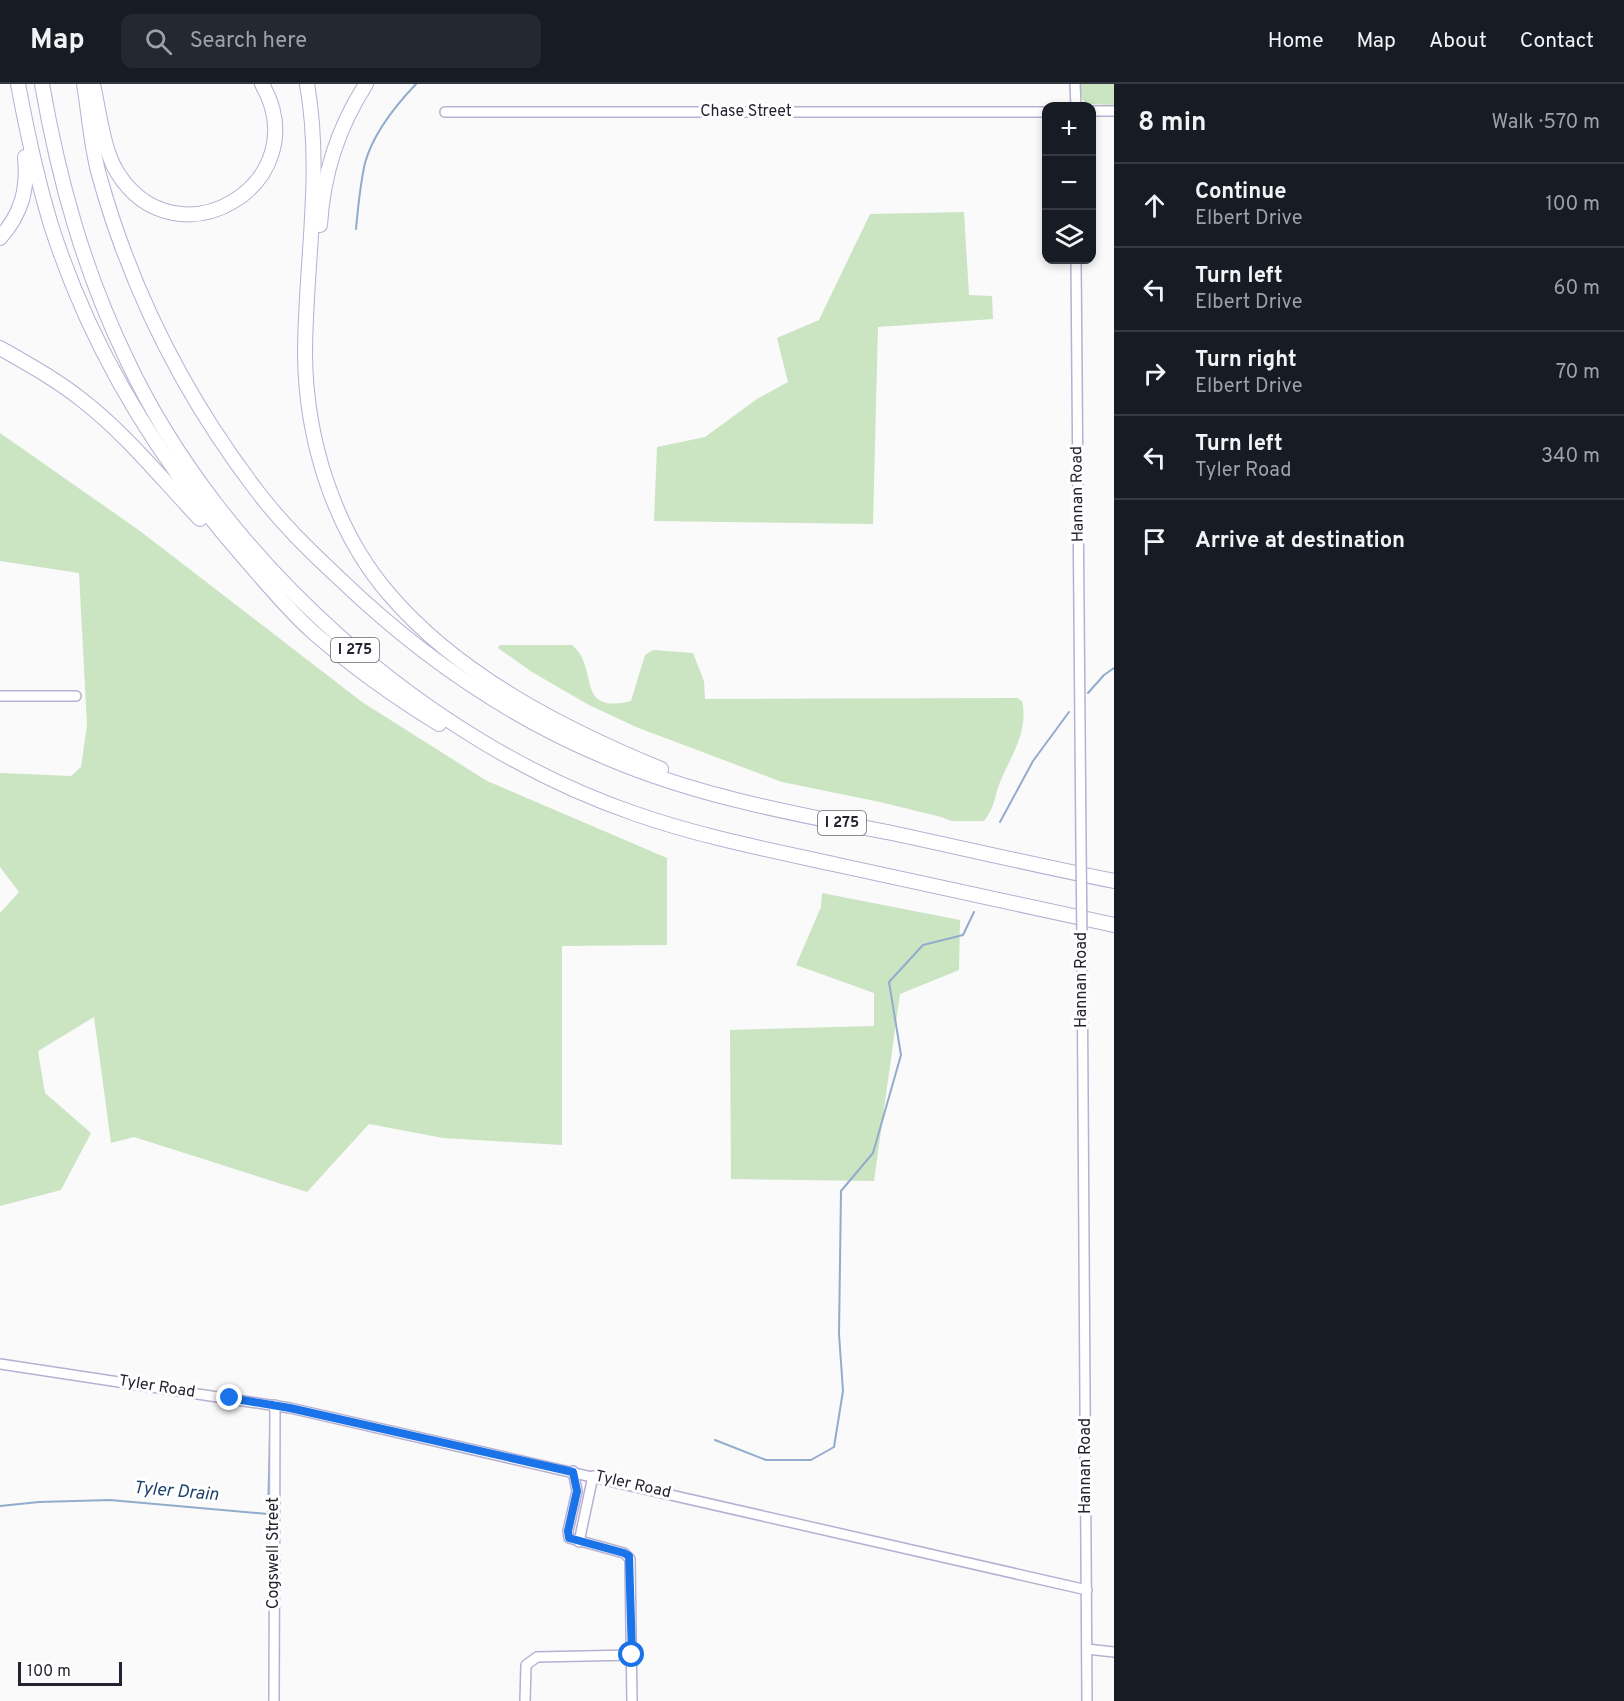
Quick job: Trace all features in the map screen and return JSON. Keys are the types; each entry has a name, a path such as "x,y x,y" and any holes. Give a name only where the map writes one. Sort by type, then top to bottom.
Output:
{"highway":[{"path":"0,238 19,212 27,178 16,84"},
{"path":"16,84 36,173 51,225 79,300 132,406 202,510 275,594 313,632 384,688 459,737 484,750 524,765"},
{"name":"I 275","path":"42,84 60,172 86,263 128,362 167,433 205,489 273,571 340,637 401,687 442,716 524,765 634,814 718,839 1114,925"},
{"name":"I 275","path":"84,84 98,172 138,287 171,357 215,433 281,521 321,562 395,629 449,670 501,703 537,724 609,759 711,794 753,805 1114,881"},
{"path":"93,84 109,156 126,185 148,203 162,209 193,214 222,208 237,201 254,186 267,167 274,145 275,125 271,102 262,84"},
{"path":"307,84 314,153 305,356 314,433 321,463 342,520 369,568 407,615 457,657 542,713 602,744 682,778 711,794"},
{"path":"308,380 323,196 338,139 366,84"},
{"path":"0,348 68,390 109,424 255,579 275,594"}],"street":[{"path":"1075,84 1076,102"},
{"path":"1096,111 1114,111"},
{"name":"Chase Street","path":"445,112 1042,112"},
{"name":"Hannan Road","path":"1076,264 1087,1701"},
{"path":"0,696 76,696"},
{"name":"Tyler Road","path":"0,1364 275,1406 593,1476 1087,1590"},
{"name":"Cogswell Street","path":"274,1701 275,1406"},
{"path":"573,1472 577,1491 569,1538 629,1556 632,1701"},
{"path":"576,1541 593,1476"},
{"path":"1087,1649 1114,1652"},
{"path":"525,1701 526,1665 537,1658 632,1655"}],"green space":[{"path":"1079,84 1114,84 1114,105 1096,104 1096,102 1084,102"},
{"path":"964,212 969,295 992,296 993,319 878,327 873,524 654,521 657,447 705,437 757,399 788,382 777,338 819,320 870,214"},
{"path":"0,433 140,531 362,702 487,781 667,858 667,945 562,946 562,1145 443,1138 369,1124 307,1192 134,1137 111,1143 94,1017 38,1051 45,1093 91,1133 61,1190 0,1206 0,913 19,892 0,867 0,773 71,776 81,767 87,725 79,573 0,561"},
{"path":"500,645 572,645 585,665 595,695 602,701 613,704 631,701 645,655 653,650 693,653 704,681 705,699 1017,698 1022,701 1023,723 1018,743 1000,782 988,816 984,821 951,821 880,802 782,782 636,727 589,705 532,672 498,648"},
{"path":"822,893 960,920 959,970 900,994 874,1181 731,1179 730,1030 874,1026 874,993 796,965 821,907"}],"waterway":[{"path":"356,229 365,163 373,142 400,102 416,84"},
{"path":"1088,693 1104,675 1114,668"},
{"path":"1000,822 1033,761 1069,712"},
{"path":"715,1440 766,1460 811,1460 834,1447 843,1391 839,1334 841,1191 873,1153 901,1055 889,982 923,945 963,935 974,912"},
{"name":"Tyler Drain","path":"0,1506 39,1502 110,1500 268,1514 270,1433"}],"route":[{"path":"230,1398 290,1408 573,1472 577,1491 568,1531 569,1538 629,1556 632,1655"}]}
